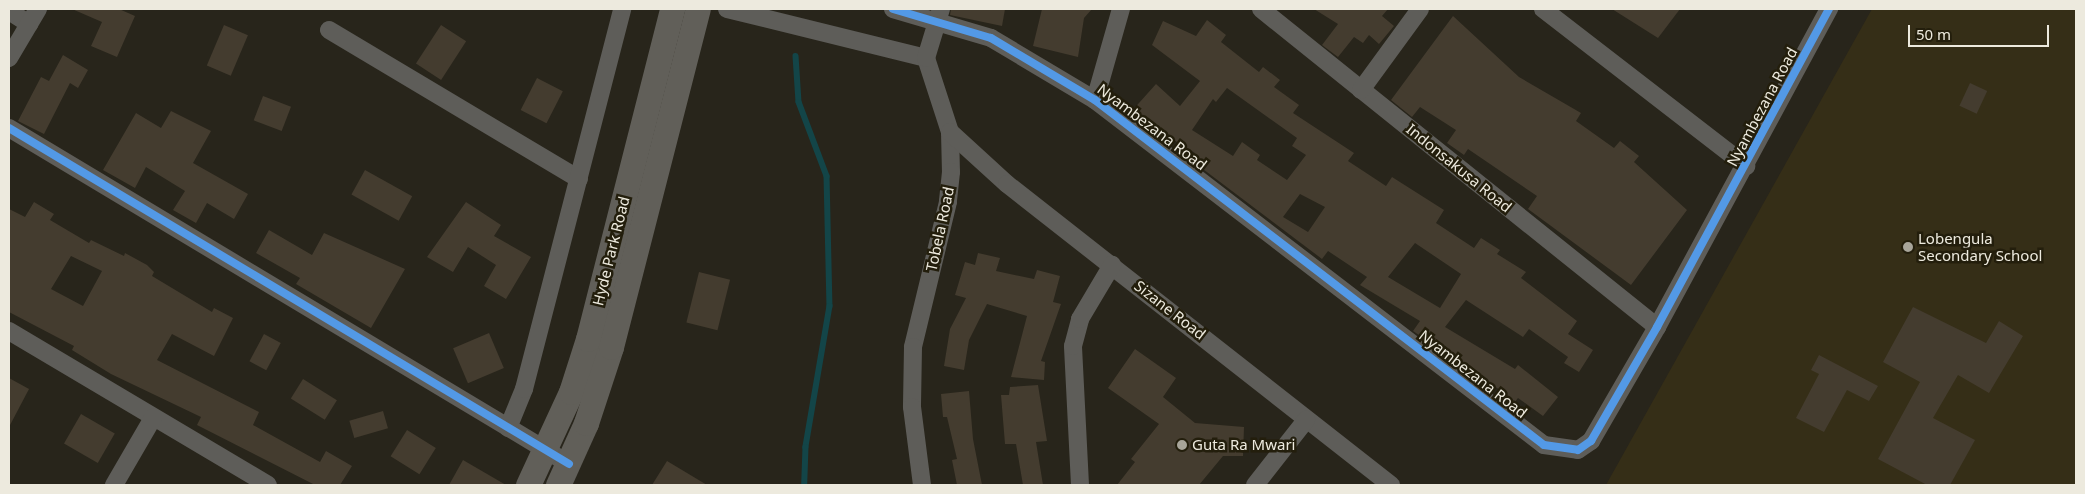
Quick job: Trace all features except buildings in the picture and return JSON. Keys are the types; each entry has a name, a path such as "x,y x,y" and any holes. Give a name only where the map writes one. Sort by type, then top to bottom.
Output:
{"street":[{"path":"9,58 38,9"},
{"path":"508,428 524,389 622,9"},
{"name":"Hyde Park Road","path":"528,485 547,451 588,339 672,9"},
{"name":"Hyde Park Road","path":"564,475 611,347 698,9"},
{"path":"727,9 926,58 939,15"},
{"name":"Nyambezana Road","path":"893,9 939,15 991,38 1095,100 1544,445 1578,450 1591,441 1657,327 1746,166 1829,9"},
{"path":"1095,100 1121,9"},
{"name":"Indonsakusa Road","path":"1260,9 1657,327"},
{"path":"1361,90 1420,9"},
{"path":"1543,9 1746,166"},
{"path":"9,10 29,24"},
{"path":"329,30 579,178"},
{"name":"Tobela Road","path":"922,485 912,407 913,347 948,202 950,132 926,58"},
{"path":"9,128 547,451 564,475"},
{"name":"Sizane Road","path":"950,132 1007,184 1391,485"},
{"path":"1080,485 1073,346 1080,319 1112,265"},
{"path":"9,331 268,485"},
{"path":"114,485 153,418"},
{"path":"1255,485 1306,420"}],"shaded area":[{"name":"Lobengula Secondary School","path":"1872,9 2076,9 2076,485 1606,485"}],"waterway":[{"path":"796,56 799,102 827,176 830,306 806,447 805,485"}],"cycle path":[{"path":"893,9 991,38 1095,100 1544,445 1578,450 1591,441 1657,327 1829,9"},
{"path":"9,128 569,464"}],"place":[{"name":"Lobengula Secondary School","path":"1908,247"},
{"name":"Guta Ra Mwari","path":"1182,445"}]}
